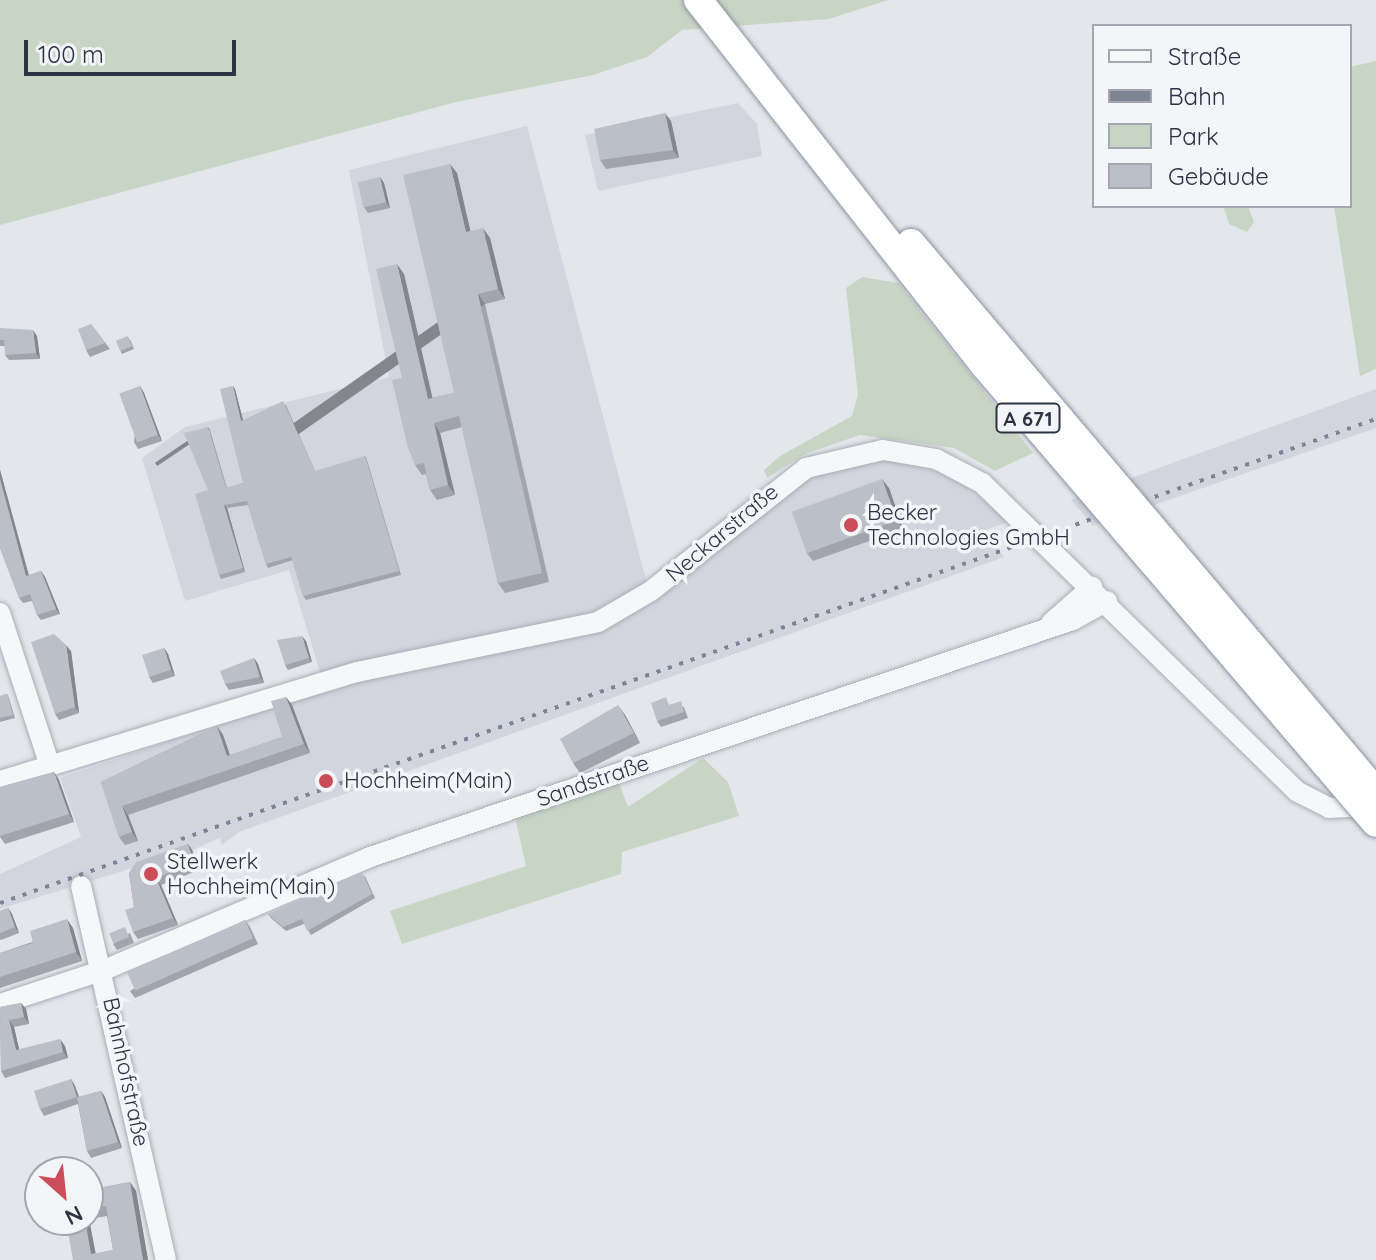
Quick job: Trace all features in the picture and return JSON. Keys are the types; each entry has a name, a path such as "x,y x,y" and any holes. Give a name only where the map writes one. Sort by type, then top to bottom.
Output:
{"highway":[{"name":"A 671","path":"698,0 1031,421 1376,823"},
{"name":"A 671","path":"722,0 1071,439 1376,792"}],"street":[{"name":"Neckarstraße","path":"0,781 357,672 598,622 667,580 786,480 856,452 909,452 960,469 1099,594 1308,799 1329,808 1376,806"},
{"name":"Sandstraße","path":"0,1004 104,970 370,857 1045,628 1099,594"},
{"path":"0,613 9,667 50,766"},
{"name":"Bahnhofstraße","path":"81,886 104,970 166,1260"}],"shaded area":[{"path":"738,103 757,124 762,156 598,191 585,135"},
{"path":"527,126 651,599 787,490 830,468 891,459 951,475 1011,521 983,531 1004,557 239,832 222,845 220,838 193,850 197,866 188,869 139,866 0,909 0,874 81,837 60,778 325,689 289,570 185,601 142,458 185,427 389,377 349,170"},
{"path":"1376,389 1376,428 1093,526 1071,500"}],"green space":[{"path":"0,0 888,0 829,19 682,30 647,57 593,75 456,102 0,225"},
{"path":"1376,61 1376,369 1360,376 1334,208 1352,208 1352,67"},
{"path":"1224,208 1249,208 1254,222 1247,232 1229,224"},
{"path":"862,277 898,283 1033,453 995,471 954,448 860,435 805,454 767,478 764,470 780,456 852,416 858,395 846,288"},
{"path":"703,758 728,782 739,816 622,852 621,874 402,944 390,911 526,866 515,817 619,783 628,807"}],"building":[{"path":"665,113 673,150 600,160 594,129"},
{"path":"450,164 466,232 483,228 498,289 478,294 542,573 498,583 459,416 434,423 448,485 430,490 424,463 415,465 408,448 392,380 402,378 376,269 397,264 428,399 454,393 403,175"},
{"path":"380,177 386,202 363,208 358,182"},
{"path":"91,324 105,343 86,350 78,329"},
{"path":"0,328 33,330 36,353 5,355"},
{"path":"128,336 132,346 120,351 116,341"},
{"path":"140,386 158,435 137,442 119,394"},
{"path":"233,386 241,421 283,401 315,471 365,456 399,571 303,596 291,557 266,564 247,501 224,505 243,568 219,575 195,494 208,490 184,433 208,427 226,488 243,483 220,389"},
{"path":"0,479 26,576 41,571 56,609 37,615 30,594 19,598 0,548"},
{"name":"Becker Technologies GmbH","path":"882,479 897,520 807,553 792,512"},
{"path":"54,634 66,645 75,707 55,714 31,642"},
{"path":"302,636 309,658 285,665 277,640"},
{"path":"164,648 171,670 149,677 142,655"},
{"path":"254,658 260,677 225,684 220,671"},
{"path":"7,694 13,715 0,718 0,696"},
{"path":"286,697 304,744 122,806 132,832 119,837 101,782 217,726 227,756 282,737 271,701"},
{"path":"666,697 669,705 681,701 684,712 657,721 651,703"},
{"path":"618,705 634,733 573,763 560,739"},
{"path":"54,772 69,814 0,836 0,787"},
{"path":"188,844 194,863 156,878 173,918 133,932 125,910 134,907 129,873 136,862"},
{"path":"362,872 372,894 307,931 302,919 283,927 268,914"},
{"path":"8,908 15,927 0,933 0,911"},
{"path":"67,919 76,952 0,977 0,953 33,943 30,931"},
{"path":"245,920 253,938 135,991 127,972"},
{"path":"125,927 129,937 113,944 109,933"},
{"path":"21,1003 24,1017 9,1020 16,1050 60,1039 63,1052 1,1071 0,1007"},
{"path":"71,1079 77,1097 40,1109 34,1091"},
{"path":"101,1091 118,1142 87,1151 77,1097"},
{"path":"130,1182 143,1260 73,1260 69,1236 88,1236 91,1254 113,1250 104,1206 104,1187"}],"railway":[{"path":"0,903 1376,419"}],"place":[{"name":"Becker Technologies GmbH","path":"851,525"},
{"name":"Hochheim(Main)","path":"326,781"},
{"name":"Stellwerk Hochheim(Main)","path":"151,874"}]}
